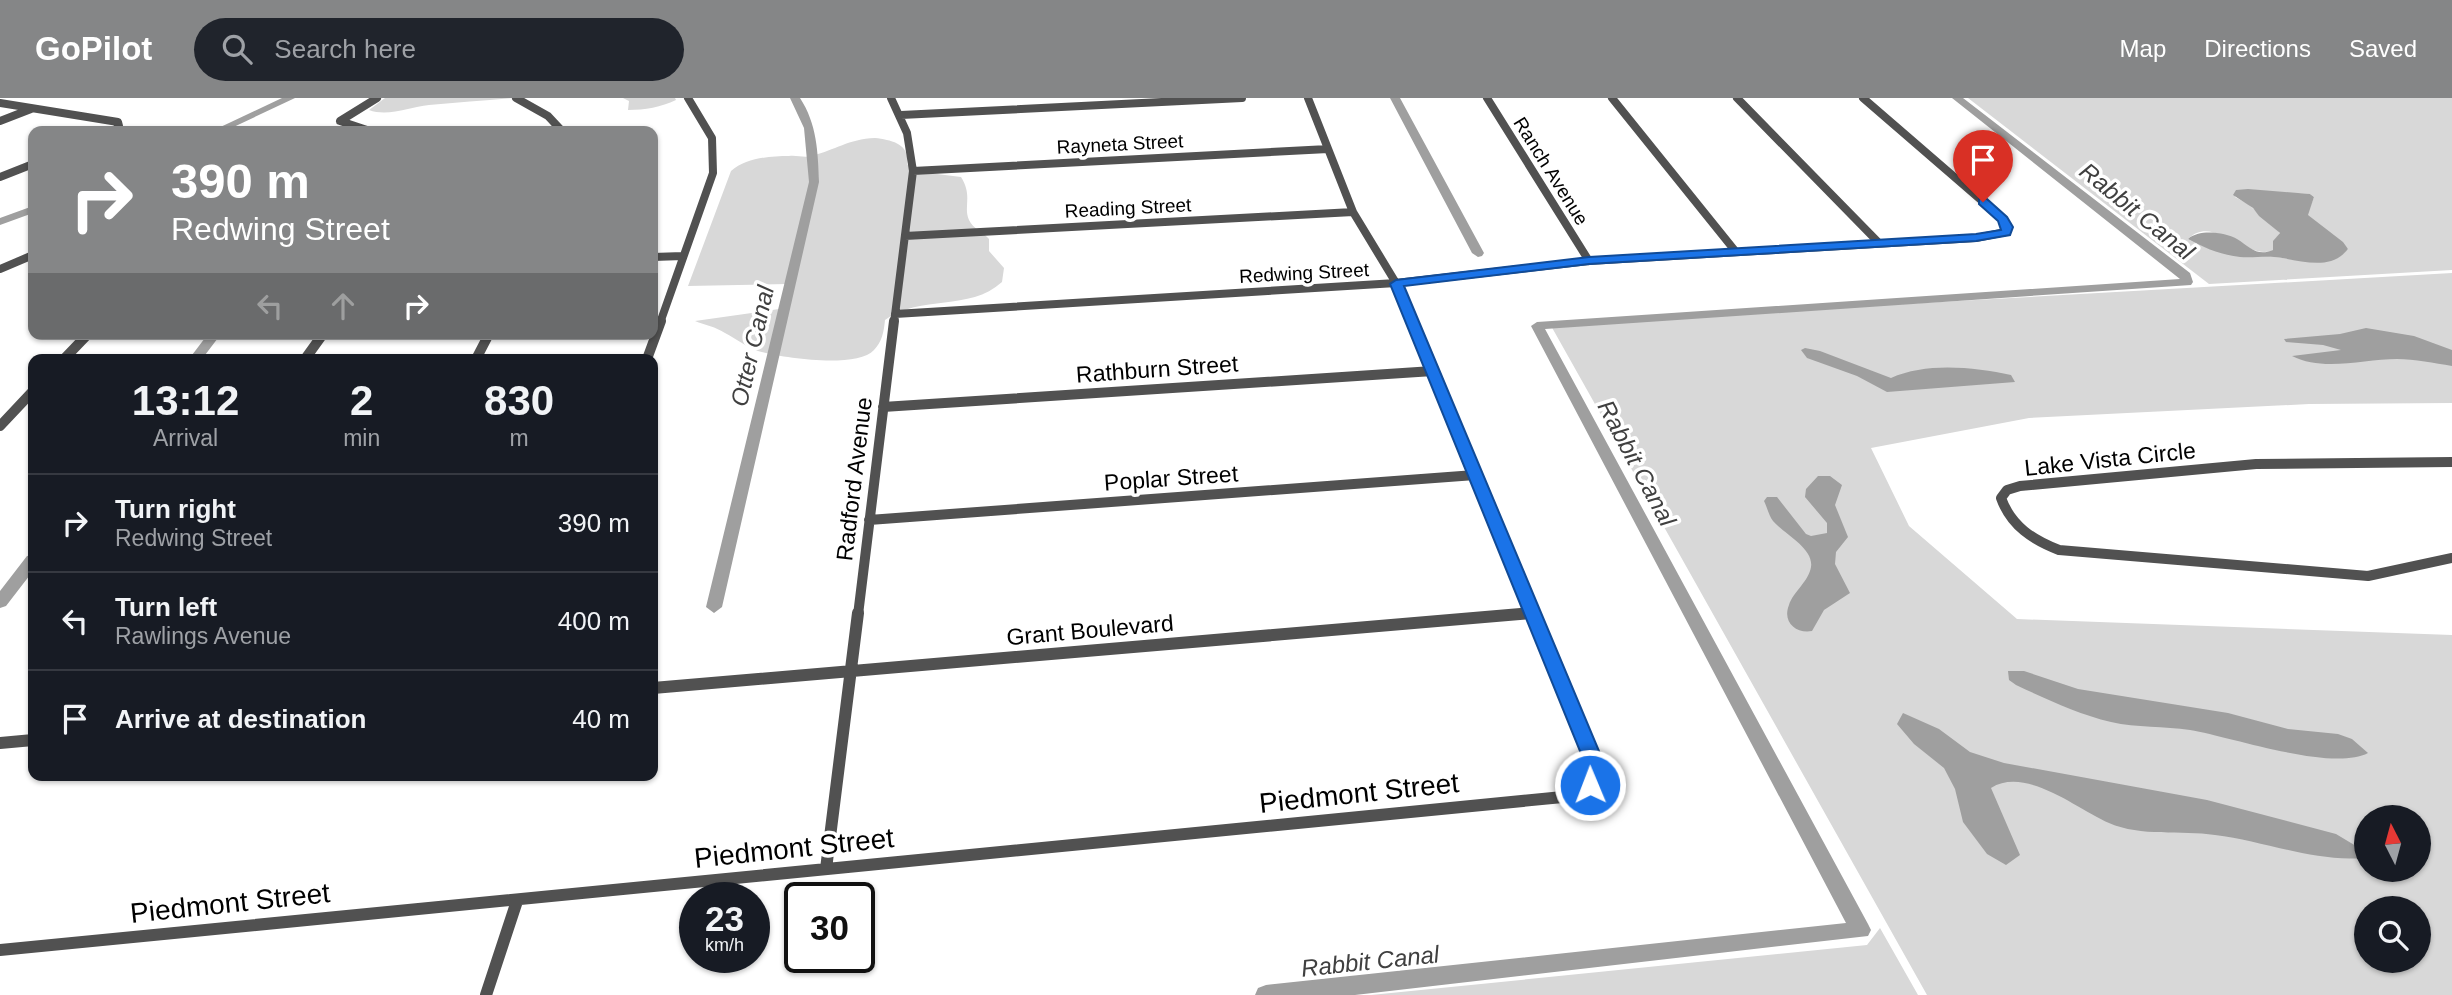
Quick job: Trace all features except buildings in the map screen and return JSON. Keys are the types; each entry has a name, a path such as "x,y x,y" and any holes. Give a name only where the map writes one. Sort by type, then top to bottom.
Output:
{"street":[{"path":"355,126 340,121 377,98"},
{"path":"516,98 548,117 557,126"},
{"path":"658,328 711,184 714,157 709,129 688,98"},
{"name":"Radford Avenue","path":"826,869 913,171 911,146 901,115 891,98"},
{"path":"901,115 1242,98"},
{"path":"1308,98 1353,212 1396,284 1531,613"},
{"name":"Ranch Avenue","path":"1487,98 1589,261"},
{"path":"1612,98 1736,252"},
{"path":"1737,98 1879,243"},
{"name":"Redwing Street","path":"895,314 1396,284 1589,261 1988,237 2006,232 2003,219 1863,98"},
{"path":"0,103 118,122 117,126"},
{"path":"0,121 34,108"},
{"name":"Rayneta Street","path":"913,171 1328,149"},
{"path":"0,177 28,166"},
{"name":"Reading Street","path":"905,236 1353,212"},
{"path":"658,257 683,256"},
{"path":"0,268 28,257"},
{"path":"69,354 82,340"},
{"name":"Rathburn Street","path":"883,407 1433,371"},
{"path":"0,426 28,396"},
{"name":"Lake Vista Circle","path":"2452,462 2256,464 2020,486 2007,490 2001,498 2004,509 2026,533 2059,550 2368,576 2452,558"},
{"name":"Poplar Street","path":"869,520 1475,475"},
{"name":"Grant Boulevard","path":"658,688 1531,613"},
{"name":"Piedmont Street","path":"0,950 1551,801 1573,796 1590,785 1593,768 1589,751 1531,613"},
{"path":"0,743 28,740"},
{"path":"485,995 517,901"}],"shaded area":[{"path":"385,98 512,98 429,105 391,112 369,110"},
{"path":"623,98 676,100 653,108 628,110 629,101"},
{"path":"1968,98 2452,98 2452,270 2209,284","holes":["2236,190 2310,194 2314,197 2307,215 2348,249 2333,259 2302,261 2230,252 2208,248 2188,239 2198,232 2209,231 2253,250 2274,250 2274,241 2280,233 2248,204 2235,197"]},
{"path":"875,138 893,142 903,148 907,164 913,171 961,177 965,184 969,220 989,239 989,251 1004,268 1002,282 975,297 899,312 885,320 882,336 874,350 865,356 852,359 800,359 769,354 695,321 779,309 787,284 688,286 731,171 758,159 808,157 857,140"},
{"path":"2236,190 2310,194 2314,197 2308,215 2348,249 2332,261 2313,263 2274,257 2233,256 2213,251 2188,239 2198,234 2219,233 2237,239 2258,252 2273,250 2273,241 2280,233 2253,208 2233,195"},
{"path":"2452,273 2452,403 2309,404 2029,418 1871,448 1909,526 2017,619 2452,635 2452,995 1927,995 1550,324"},
{"path":"2366,328 2414,336 2452,350 2452,366 2397,359 2330,364 2304,361 2292,356 2341,350 2323,345 2286,342 2284,339 2340,334"},
{"path":"1805,348 1820,351 1891,378 1919,370 1950,368 2011,375 2015,382 1887,392 1857,376 1807,358 1801,350"},
{"path":"1818,476 1830,476 1842,485 1835,505 1848,537 1836,552 1835,564 1850,593 1824,610 1812,631 1801,631 1792,626 1787,611 1791,600 1810,572 1811,560 1803,548 1773,521 1764,501 1767,497 1777,497 1806,534 1811,536 1827,533 1827,523 1805,497 1806,489"},
{"path":"2008,671 2024,671 2078,689 2228,713 2288,729 2338,734 2352,739 2368,753 2352,758 2307,756 2190,730 2111,722 2074,710 2016,685 2009,680"},
{"path":"1903,713 1939,729 1970,752 2004,763 2207,800 2336,834 2354,845 2354,858 2307,854 2215,835 2134,830 2109,823 2051,792 2020,782 1991,788 2020,855 2006,865 1987,854 1963,822 1955,789 1944,768 1914,744 1897,724"},
{"path":"1880,928 1918,995 1371,995 1867,945"}],"waterway":[{"path":"228,126 290,98"},
{"name":"Otter Canal","path":"714,607 814,182 809,128 795,98"},
{"path":"1395,98 1478,253"},
{"name":"Rabbit Canal","path":"1266,995 1861,930 1537,326 2187,282 2186,276 1957,98"},
{"path":"0,222 28,211"},
{"path":"199,354 210,340"},
{"path":"0,602 28,566"}],"route":[{"path":"1590,785 1593,768 1589,751 1396,284 1589,261 1976,238 2006,232 2003,219 1983,202"}]}
